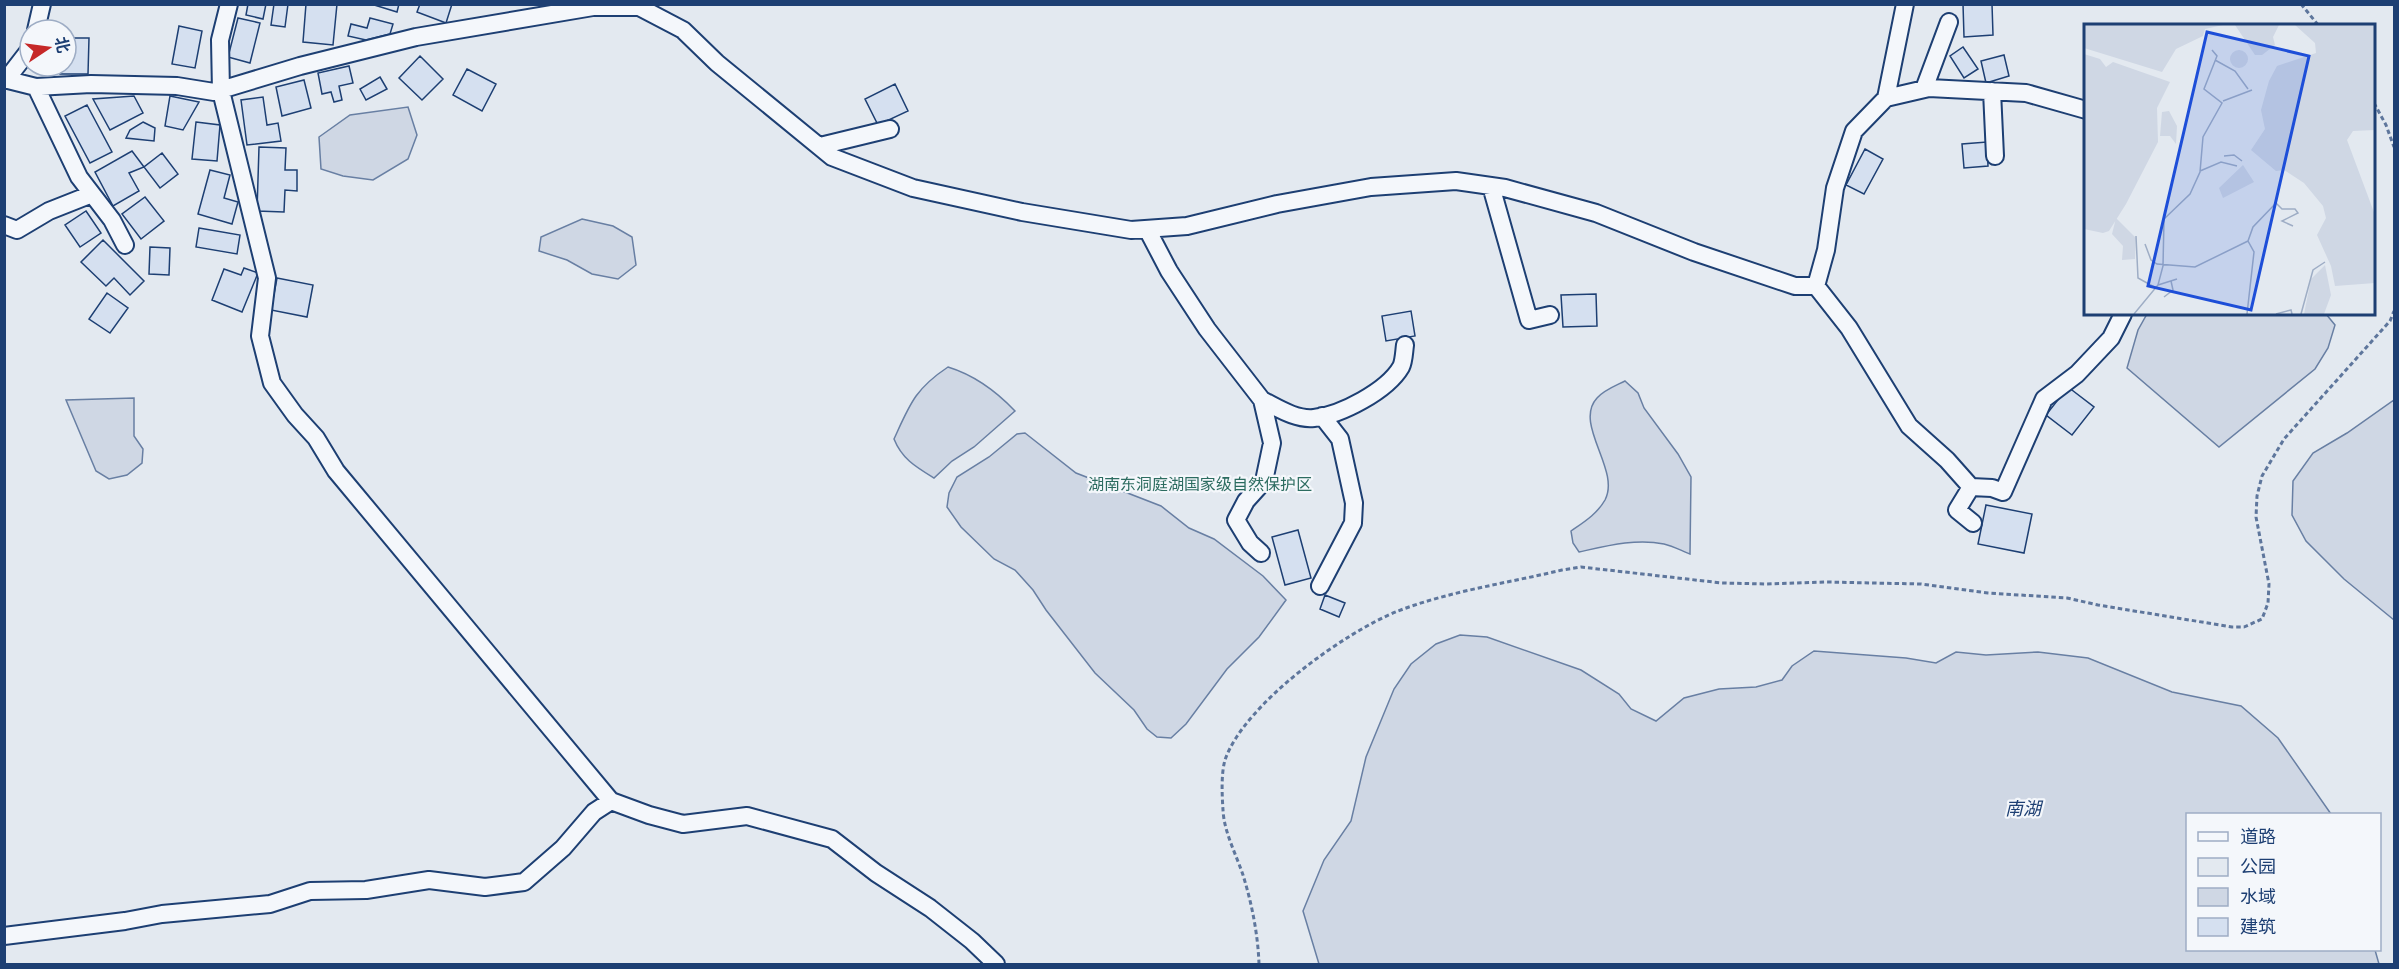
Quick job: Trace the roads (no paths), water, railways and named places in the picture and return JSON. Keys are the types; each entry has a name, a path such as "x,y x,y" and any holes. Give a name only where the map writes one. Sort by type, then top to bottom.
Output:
{"street":[{"path":"229,4 220,40 221,90 267,278 260,336 272,383 295,415 316,438 336,471 611,801 683,824 747,816 832,839 876,873 930,908 996,964"},
{"path":"1886,98 1905,4"},
{"path":"18,64 5,80 36,87 91,84 177,86 214,92 300,66 416,37 593,7 639,7 683,30 717,63 832,157 913,188 1022,212 1131,230 1187,226 1277,204 1371,188 1456,181 1491,186 1596,213 1694,252 1795,286 1816,286"},
{"path":"1924,89 1949,22"},
{"path":"36,87 79,177 112,220 125,245"},
{"path":"1816,286 1826,250 1835,188 1854,131 1886,98 1924,89 2026,93 2084,110"},
{"path":"1992,91 1995,156"},
{"path":"820,146 891,129"},
{"path":"1491,186 1529,320 1550,315"},
{"path":"4,225 17,230 49,211 92,194"},
{"path":"1147,229 1169,272 1207,329 1263,400 1293,415 1313,418 1322,416 1345,410 1372,395 1402,366 1405,345"},
{"path":"1816,286 1849,328 1909,426 1947,460 1971,487 1992,488 2003,492 2044,399 2077,374 2111,338 2122,315"},
{"path":"1261,554 1250,543 1236,520 1246,501 1264,481 1272,443 1263,400"},
{"path":"1320,586 1353,523 1354,503 1340,439 1322,416"},
{"path":"1971,487 1957,510 1973,523"},
{"path":"4,936 125,921 162,914 270,904 310,891 366,890 429,880 485,887 524,882 563,848 594,812 611,801"}],"water":[{"path":"408,107 417,135 408,159 373,180 343,176 321,169 319,137 350,115"},
{"path":"582,219 613,226 632,237 636,265 618,279 592,274 567,260 539,251 541,237"},
{"path":"2146,315 2327,315 2335,325 2328,348 2315,369 2219,447 2127,368 2138,330"},
{"path":"948,367 984,384 1015,411 934,478 905,457 894,439 921,390"},
{"path":"1625,381 1638,393 1644,408 1678,454 1691,477 1690,554 1653,542 1621,544 1579,552 1573,543 1571,531 1598,509 1605,500 1608,488 1607,475 1590,421 1591,409 1600,395"},
{"path":"134,398 134,436 143,449 142,463 127,475 109,479 96,471 66,400"},
{"path":"2394,400 2394,620 2344,579 2306,541 2292,515 2293,481 2313,453 2347,433"},
{"path":"1025,433 1076,473 1161,506 1189,528 1214,539 1263,576 1286,600 1259,637 1227,669 1186,724 1171,738 1157,737 1147,729 1134,710 1095,673 1033,590 1015,570 994,559 961,527 947,507 949,493 957,477 989,457 1017,434"},
{"name":"南湖","path":"1460,635 1487,637 1581,670 1619,694 1631,709 1656,721 1684,698 1719,689 1756,687 1782,680 1792,666 1814,651 1906,658 1936,663 1956,652 1986,655 2038,652 2088,658 2172,692 2241,706 2278,738 2330,813 2186,813 2186,951 2375,951 2379,964 1319,964 1303,911 1324,860 1351,821 1366,757 1394,689 1411,664 1436,644"}],"park label":[{"name":"湖南东洞庭湖国家级自然保护区","path":"1200,484"}]}
